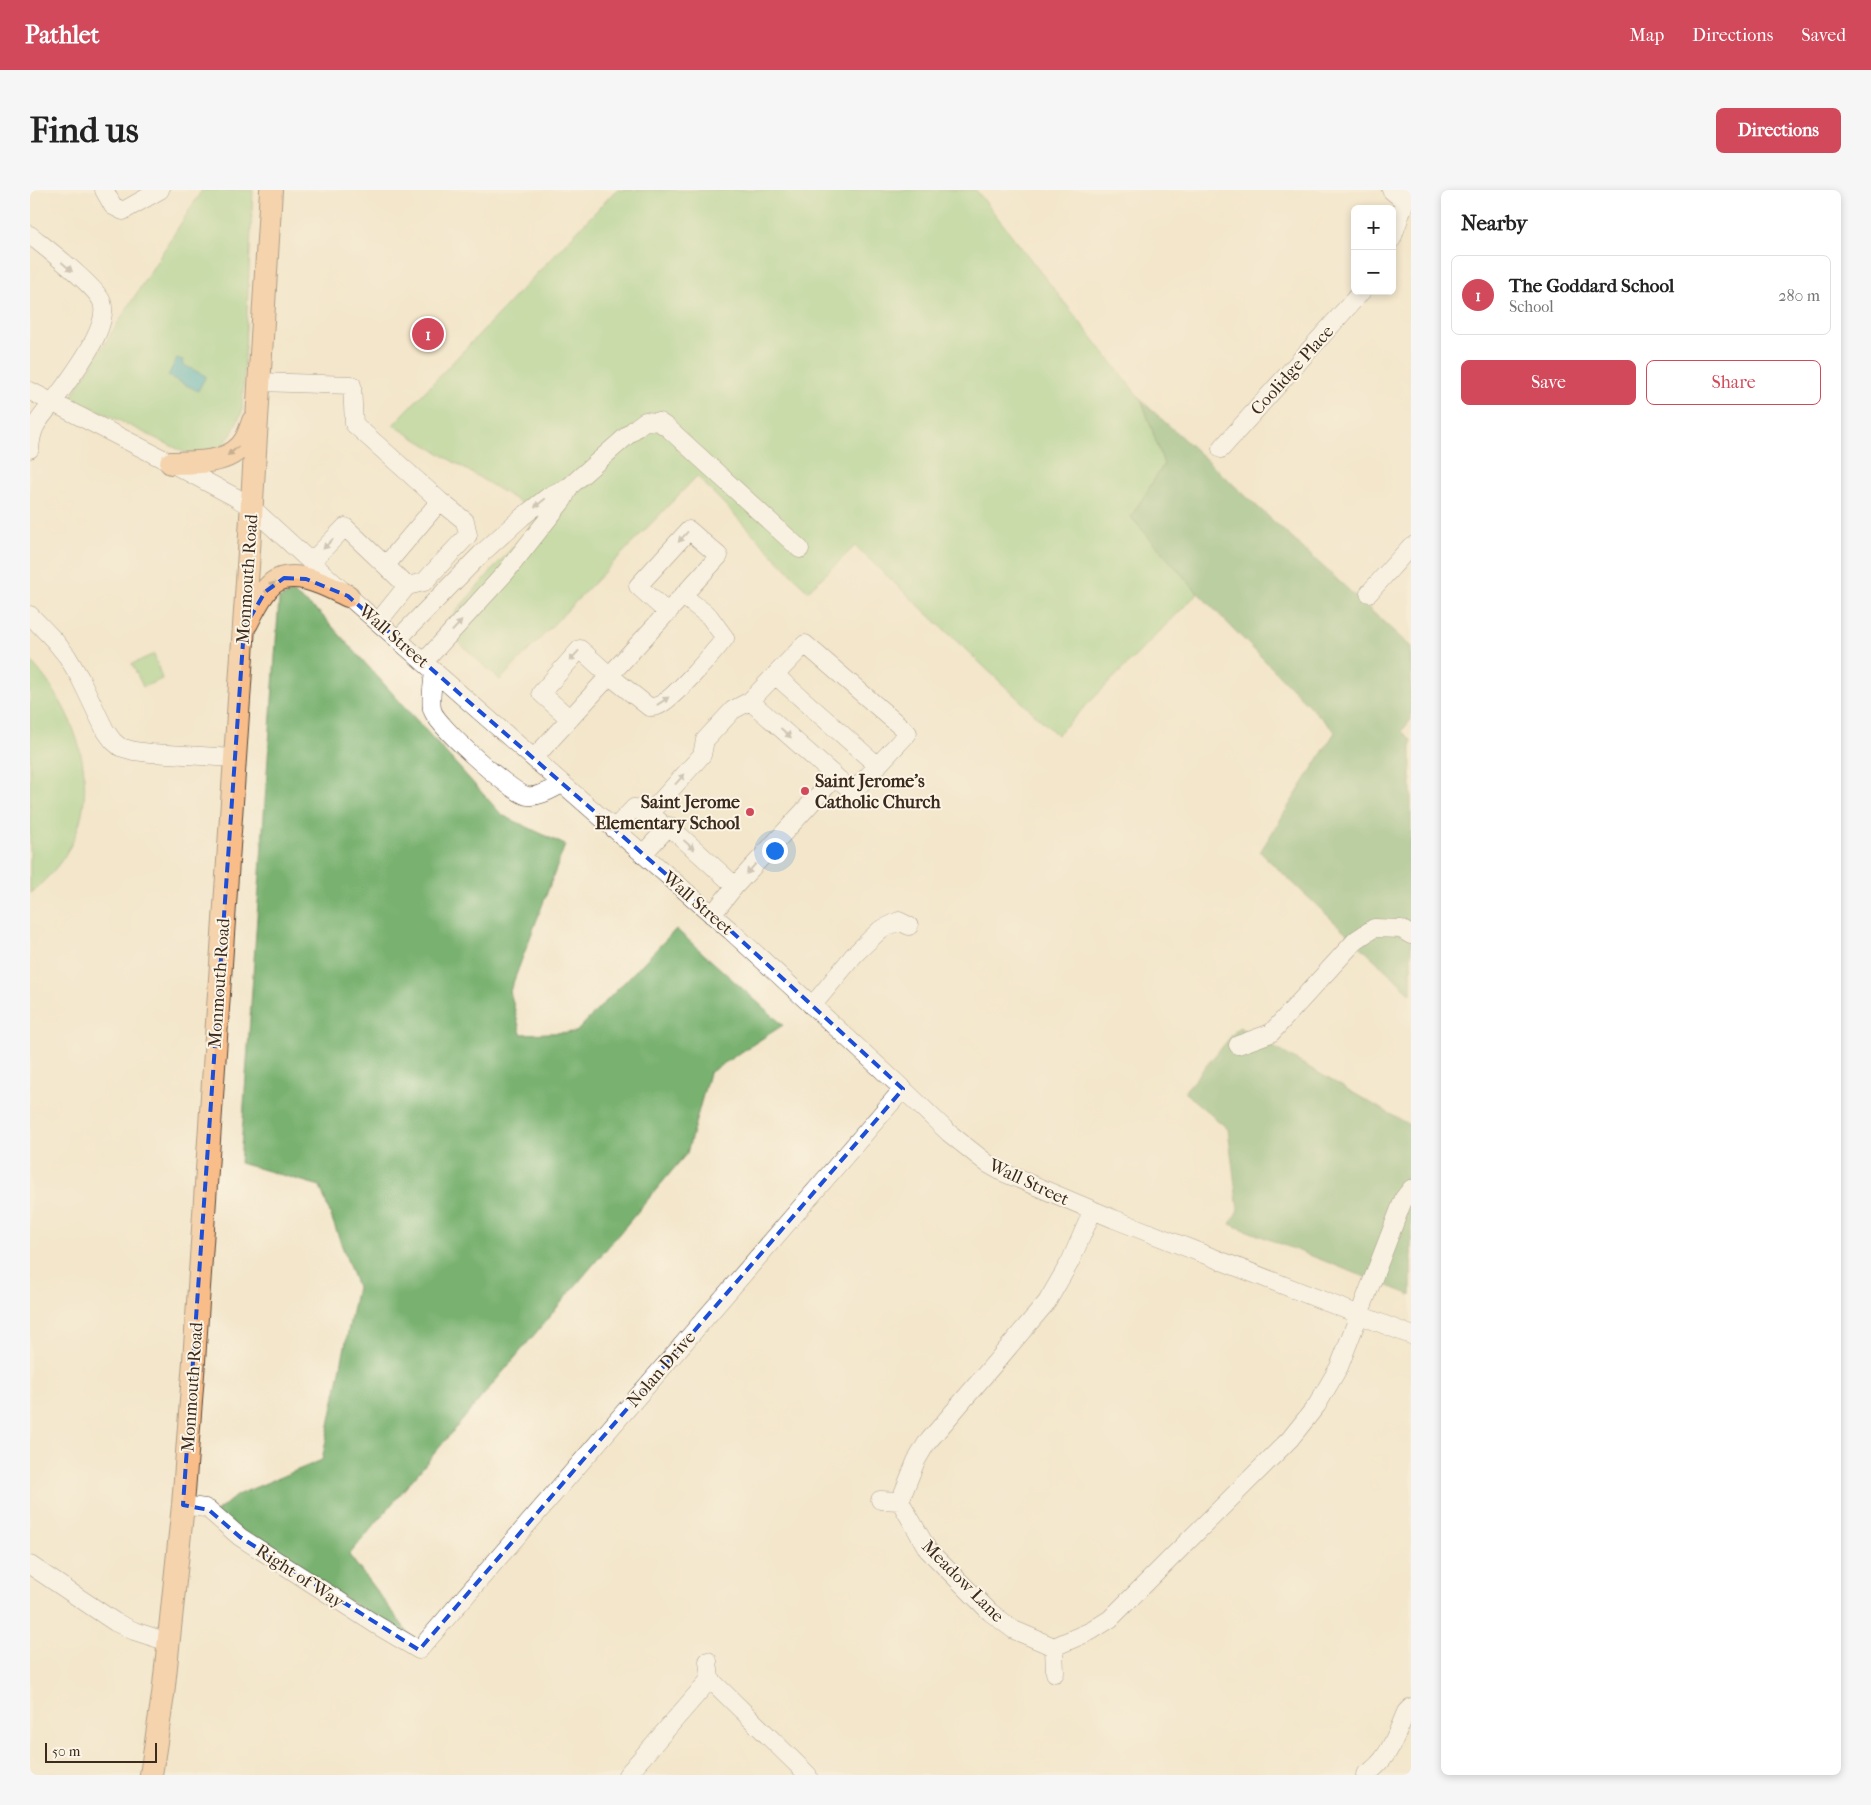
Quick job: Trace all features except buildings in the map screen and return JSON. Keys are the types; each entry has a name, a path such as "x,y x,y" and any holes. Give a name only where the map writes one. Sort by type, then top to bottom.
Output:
{"main road":[{"name":"Monmouth Road","path":"151,1775 160,1714 183,1505 195,1351 244,628 271,190"},
{"path":"171,463 206,462 229,456 245,440 257,410"},
{"path":"244,628 265,592 274,582 284,578 306,579 348,596"}],"street":[{"path":"104,190 113,206 123,211 160,190"},
{"path":"1392,190 1407,196 1396,228"},
{"path":"30,235 93,289 102,303 104,311 103,322 95,341 32,429 30,449"},
{"name":"Coolidge Place","path":"1221,449 1358,295"},
{"path":"259,382 352,385 354,424 440,501 466,521 468,535 424,582 407,586 378,622"},
{"name":"Wall Street","path":"30,391 171,463 251,507 348,596 712,915 943,1127 988,1164 1022,1182 1411,1334"},
{"path":"398,639 482,554 549,496 570,486 645,421 658,422 668,428 800,550"},
{"path":"562,784 537,795 524,795 474,757 434,715 429,667 564,500 570,486"},
{"path":"386,565 440,501"},
{"path":"311,562 345,527 407,586"},
{"path":"534,758 668,613 719,556 689,530 638,586 668,613"},
{"path":"1369,593 1411,546"},
{"path":"570,719 541,693 580,649 610,676 650,707 659,706 713,655 725,638 709,616 683,596"},
{"path":"30,615 67,656 80,678 105,730 120,747 151,753 235,758"},
{"path":"648,815 702,755 705,740 733,710 750,701 805,644 908,733 853,792 750,701"},
{"path":"775,675 878,766"},
{"path":"712,915 735,886 835,777"},
{"path":"614,829 634,808 668,826 735,886"},
{"path":"643,854 668,826"},
{"path":"812,1006 854,955 880,930 899,921 909,926"},
{"path":"1238,1045 1271,1033 1356,940 1374,928 1401,929 1411,935"},
{"name":"Nolan Drive","path":"419,1650 903,1089"},
{"path":"1054,1672 1054,1647 1091,1631 1110,1619 1290,1438 1317,1405 1339,1367 1404,1198 1411,1189"},
{"path":"880,1500 900,1501 916,1462 926,1444 1047,1302 1070,1262 1093,1210"},
{"name":"Meadow Lane","path":"900,1501 928,1550 990,1612 1014,1630 1054,1647"},
{"name":"Right of Way","path":"183,1505 209,1510 240,1537 419,1650"},
{"path":"30,1566 116,1622 168,1642"},
{"path":"708,1661 710,1679 808,1775"},
{"path":"628,1775 710,1679"},
{"path":"1365,1775 1389,1753 1408,1710"}],"highlighted area":[{"path":"284,578 306,579 348,596 731,931 903,1089 419,1650 240,1537 209,1510 183,1505 244,628 265,592"}],"green space":[{"path":"202,190 253,190 242,412 231,435 221,447 209,452 186,453 71,397"},
{"path":"616,190 976,190 1142,401 1164,464 1131,517 1198,593 1057,735 855,546 808,591 697,476 500,680 442,627 541,515 393,425"},
{"path":"1142,401 1411,647 1411,720 1402,731 1411,740 1411,994 1260,852 1335,732 1198,593 1131,517 1164,464"},
{"path":"292,592 321,614 502,815 565,845 510,991 521,1034 576,1032 676,929 783,1025 709,1073 687,1153 349,1555 419,1647 215,1513 237,1495 322,1460 357,1287 320,1186 240,1163 279,599"},
{"path":"154,654 162,679 143,687 132,664"},
{"path":"30,660 51,687 68,717 79,747 84,779 83,810 73,840 56,868 30,893"},
{"path":"1239,1027 1411,1126 1411,1295 1230,1224 1238,1210 1228,1129 1184,1092"}],"water":[{"path":"177,358 183,360 182,364 206,376 198,391 168,376"}],"place":[{"name":"The Goddard School","path":"428,334"},
{"name":"Saint Jerome's Catholic Church","path":"805,791"},
{"name":"Saint Jerome Elementary School","path":"750,812"}]}
